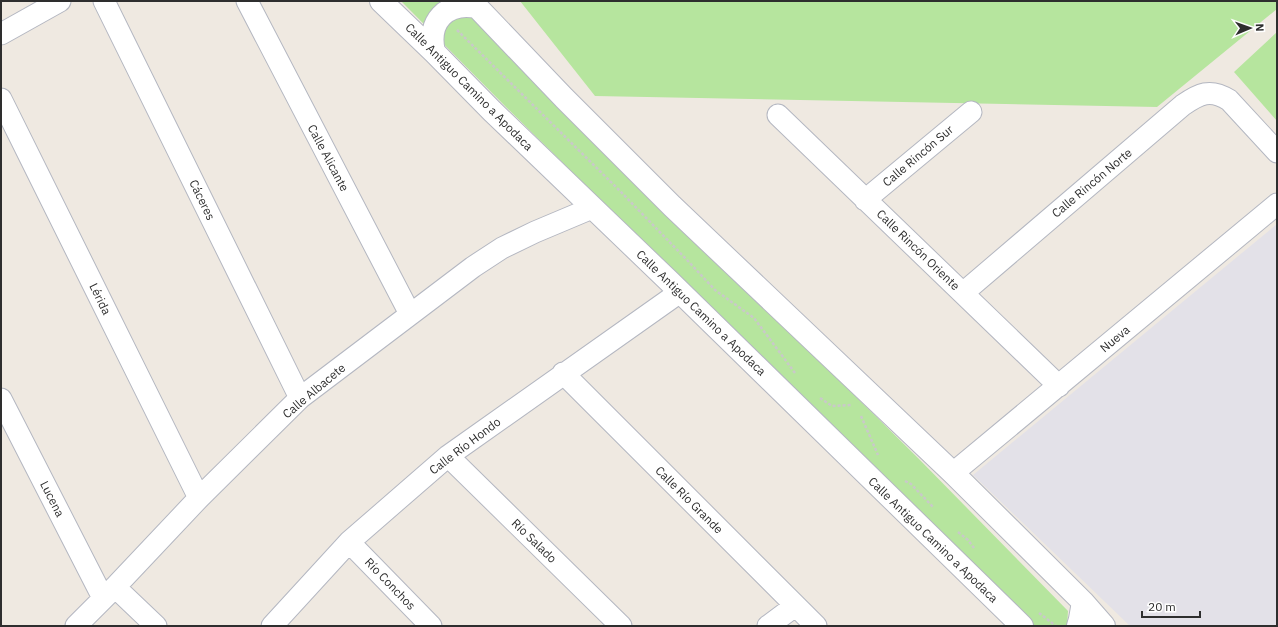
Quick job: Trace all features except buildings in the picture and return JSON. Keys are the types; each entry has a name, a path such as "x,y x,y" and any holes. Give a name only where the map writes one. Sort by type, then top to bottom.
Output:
{"street":[{"path":"1,34 60,1"},
{"name":"Cáceres","path":"104,1 300,398"},
{"name":"Calle Alicante","path":"247,1 410,314"},
{"name":"Calle Antiguo Camino a Apodaca","path":"381,1 492,111 680,292 1028,618"},
{"path":"434,52 432,33 442,16 449,10 458,6 473,4 672,206 954,473 1083,602 1104,626"},
{"name":"Calle Rincón Norte","path":"963,292 1183,105 1196,96 1205,93 1218,94 1229,100 1277,152"},
{"name":"Lérida","path":"1,99 199,498"},
{"name":"Calle Rincón Sur","path":"865,200 971,112"},
{"name":"Calle Rincón Oriente","path":"778,115 1059,386"},
{"name":"Nueva","path":"954,473 1277,204"},
{"name":"Calle Albacete","path":"76,626 199,498 300,398 473,267 502,248 535,232 592,208"},
{"name":"Calle Río Hondo","path":"272,626 349,542 448,456 563,373 680,292"},
{"name":"Calle Río Grande","path":"563,373 816,626"},
{"name":"Lucena","path":"1,399 109,593 156,626"},
{"name":"Río Salado","path":"448,456 620,626"},
{"name":"Río Conchos","path":"349,542 431,626"},
{"path":"1078,626 1083,602"},
{"path":"768,626 796,606"}],"path":[{"path":"442,16 619,190 715,290 754,318 799,378"},
{"path":"820,397 832,406 856,405"},
{"path":"860,413 879,456"},
{"path":"898,478 911,484 938,513"},
{"path":"953,528 968,540 976,550"},
{"path":"1028,618 1056,626"}],"shaded area":[{"path":"1277,224 1277,626 1130,626 973,475"}],"green space":[{"path":"401,1 456,1 918,458 1068,611 1067,626 1034,626 504,105"},
{"path":"520,1 1277,1 1277,9 1157,107 595,96"},
{"path":"1277,32 1277,121 1234,72"}]}
